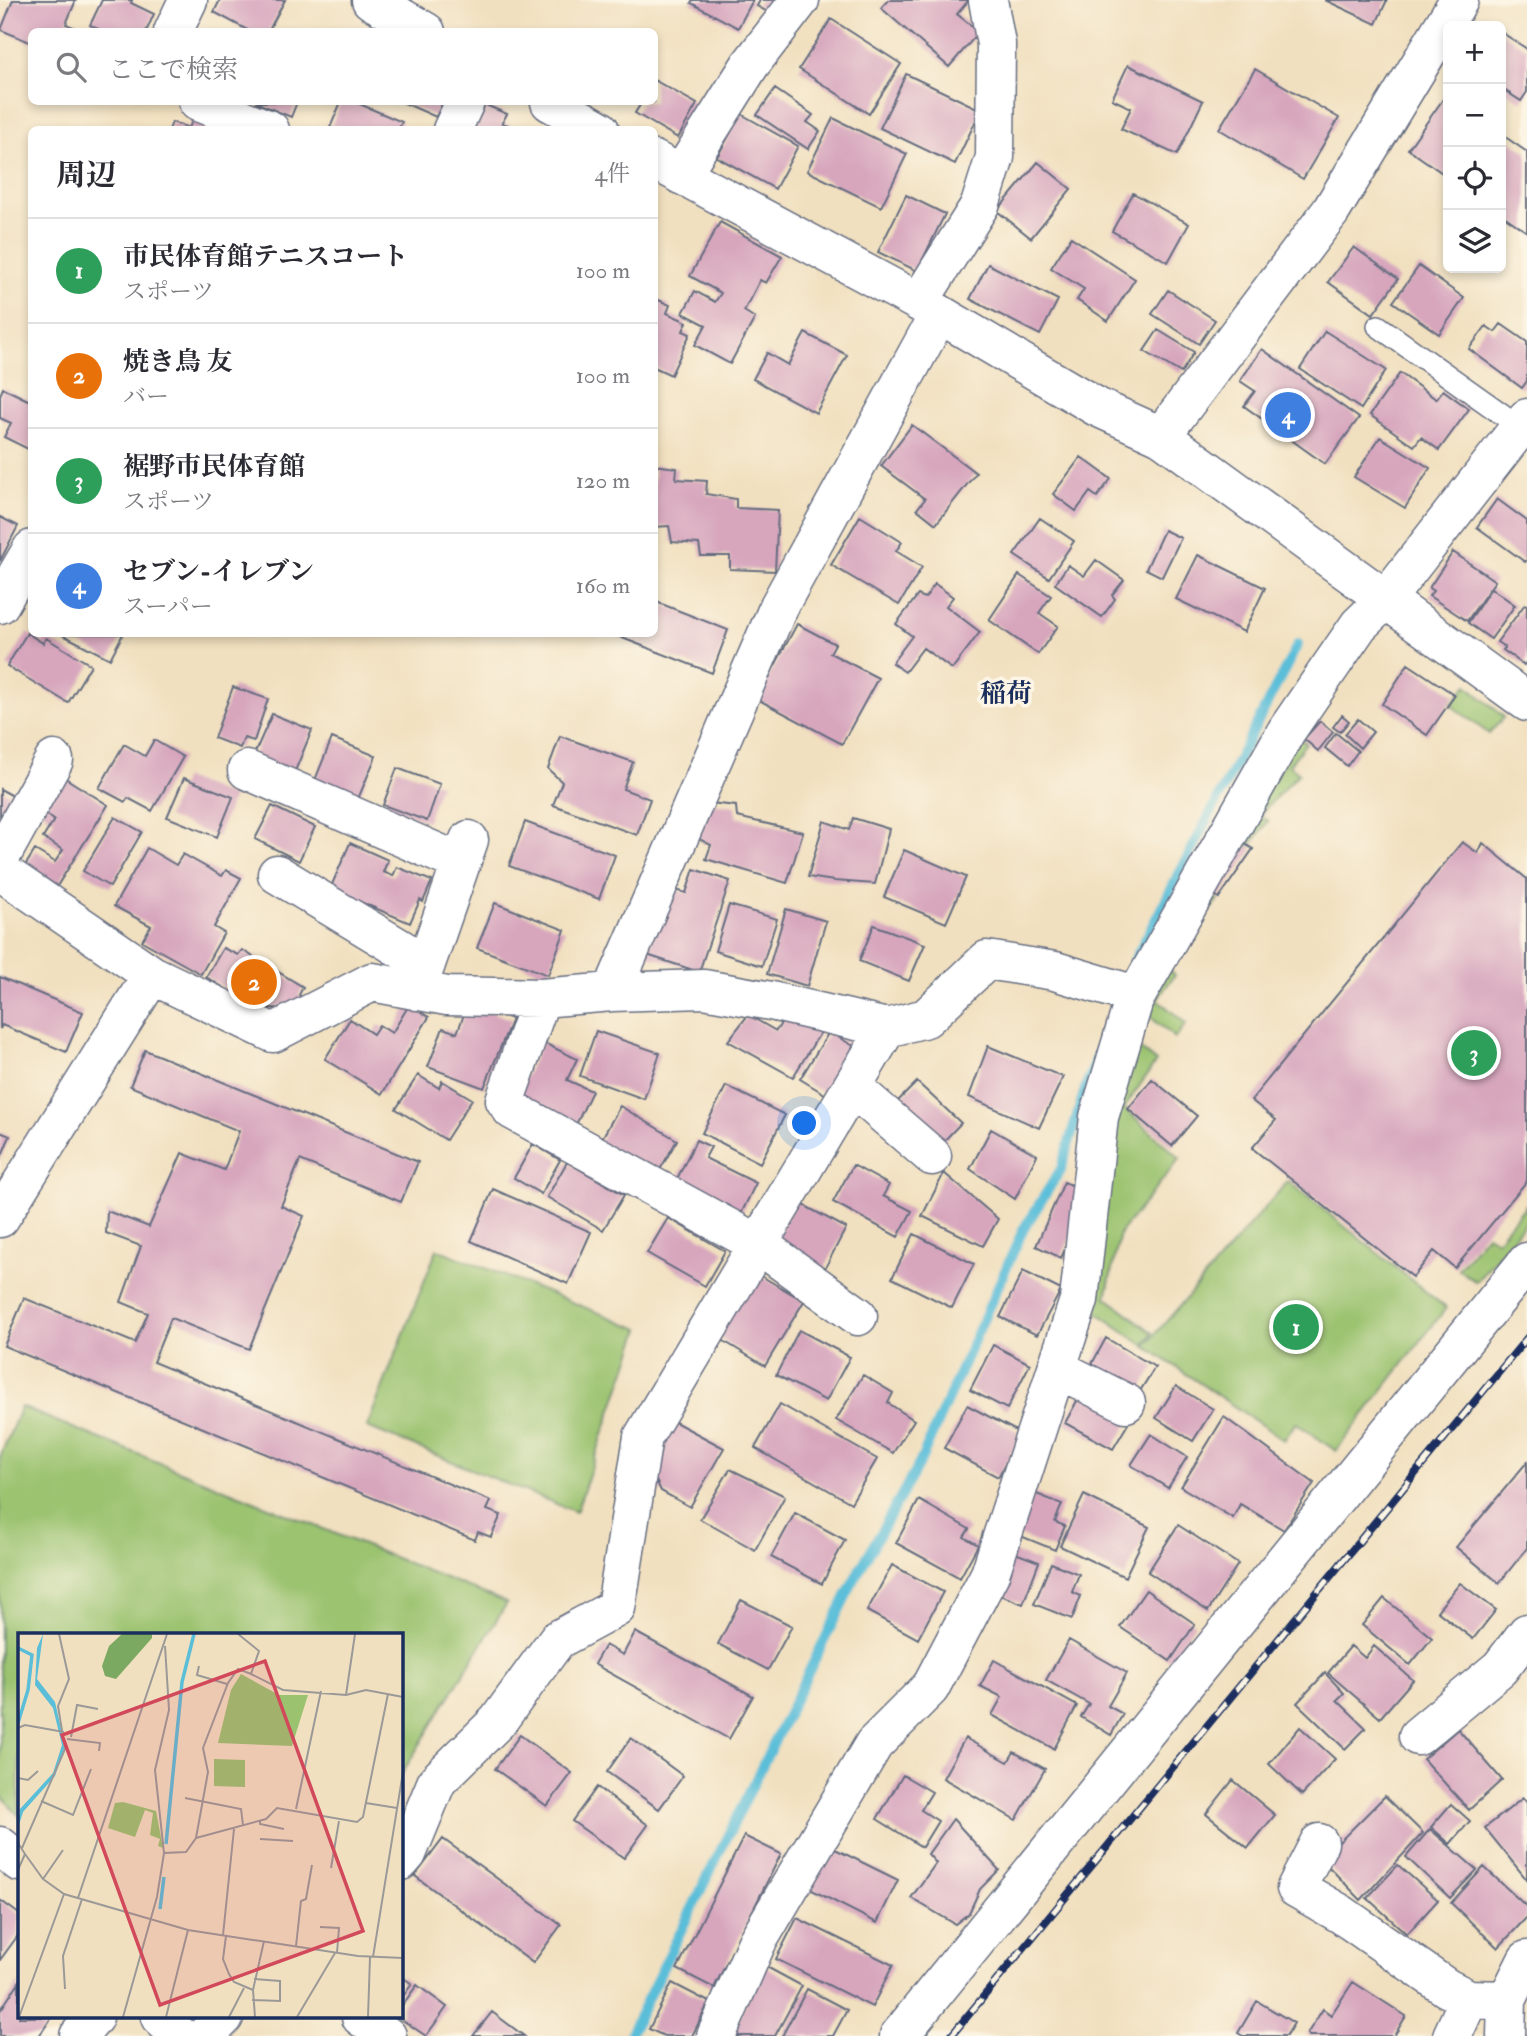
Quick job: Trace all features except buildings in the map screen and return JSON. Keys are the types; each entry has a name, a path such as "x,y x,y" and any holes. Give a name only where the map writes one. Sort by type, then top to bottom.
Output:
{"street":[{"path":"175,28 188,0"},
{"path":"371,0 419,28"},
{"path":"800,0 668,167 929,308 1097,407 1161,436 1527,702"},
{"path":"612,992 779,606 980,205 995,157 996,44 988,0"},
{"path":"1161,436 1331,211 1460,0"},
{"path":"206,105 261,126"},
{"path":"454,126 464,105"},
{"path":"555,105 593,126"},
{"path":"716,2036 757,1942 874,1744 930,1688 990,1574 1079,1300 1099,1117 1134,1000 1287,730 1359,625 1385,600 1523,423"},
{"path":"0,604 28,556"},
{"path":"0,858 54,760"},
{"path":"247,770 465,851 421,977"},
{"path":"0,871 152,975 273,1033 372,982 421,977"},
{"path":"277,874 447,996 541,998 704,989 771,1001 887,1028 926,1018 987,960 1055,971 1125,992 1134,1000"},
{"path":"0,1218 152,975"},
{"path":"541,998 505,1100 512,1110 758,1244 858,1316"},
{"path":"402,1860 407,1854 437,1781 498,1721 557,1640 616,1608 643,1437 887,1028"},
{"path":"852,1087 932,1156"},
{"path":"899,2036 1527,1262"},
{"path":"1058,1369 1126,1403"},
{"path":"1418,1736 1500,1668 1527,1633"},
{"path":"1319,1843 1296,1888 1341,1914 1447,1988 1506,2018 1527,1962"},
{"path":"0,1846 18,1861"},
{"path":"1452,2036 1469,1999"},
{"path":"79,2036 93,2018"},
{"path":"161,2018 180,2036"},
{"path":"205,2036 223,2018"},
{"path":"362,2018 387,2036"}],"lane":[{"path":"1378,326 1523,423"}],"green space":[{"path":"1467,685 1504,717 1489,734 1451,705"},
{"path":"1299,738 1306,743 1289,765 1299,773 1259,815 1268,821 1250,846 1240,841 1207,890 1219,898 1167,968 1175,975 1157,999 1186,1024 1175,1038 1140,1008 1181,928"},
{"path":"1127,1039 1156,1062 1124,1108 1180,1158 1120,1233 1106,1297 1153,1333 1144,1345 1086,1305"},
{"path":"1288,1181 1446,1308 1336,1451 1296,1423 1284,1440 1145,1346"},
{"path":"1527,1204 1527,1221 1476,1282 1458,1269 1487,1234 1497,1240"},
{"path":"437,1249 640,1329 576,1512 367,1427"},
{"path":"21,1407 507,1603 402,1773 402,1633 18,1633 18,1815 0,1794 0,1457"}],"waterway":[{"path":"1135,959 1298,644"},
{"path":"629,2036 853,1582 920,1462 1023,1230 1061,1169 1087,1083 1101,1048"}],"railway":[{"path":"951,2036 1527,1338"}],"place":[{"name":"セブン-イレブン","path":"1288,415"},
{"name":"焼き鳥 友","path":"254,982"},
{"name":"裾野市民体育館","path":"1474,1053"},
{"name":"市民体育館テニスコート","path":"1296,1327"}],"district":[{"name":"稲荷","path":"1006,694"}]}
